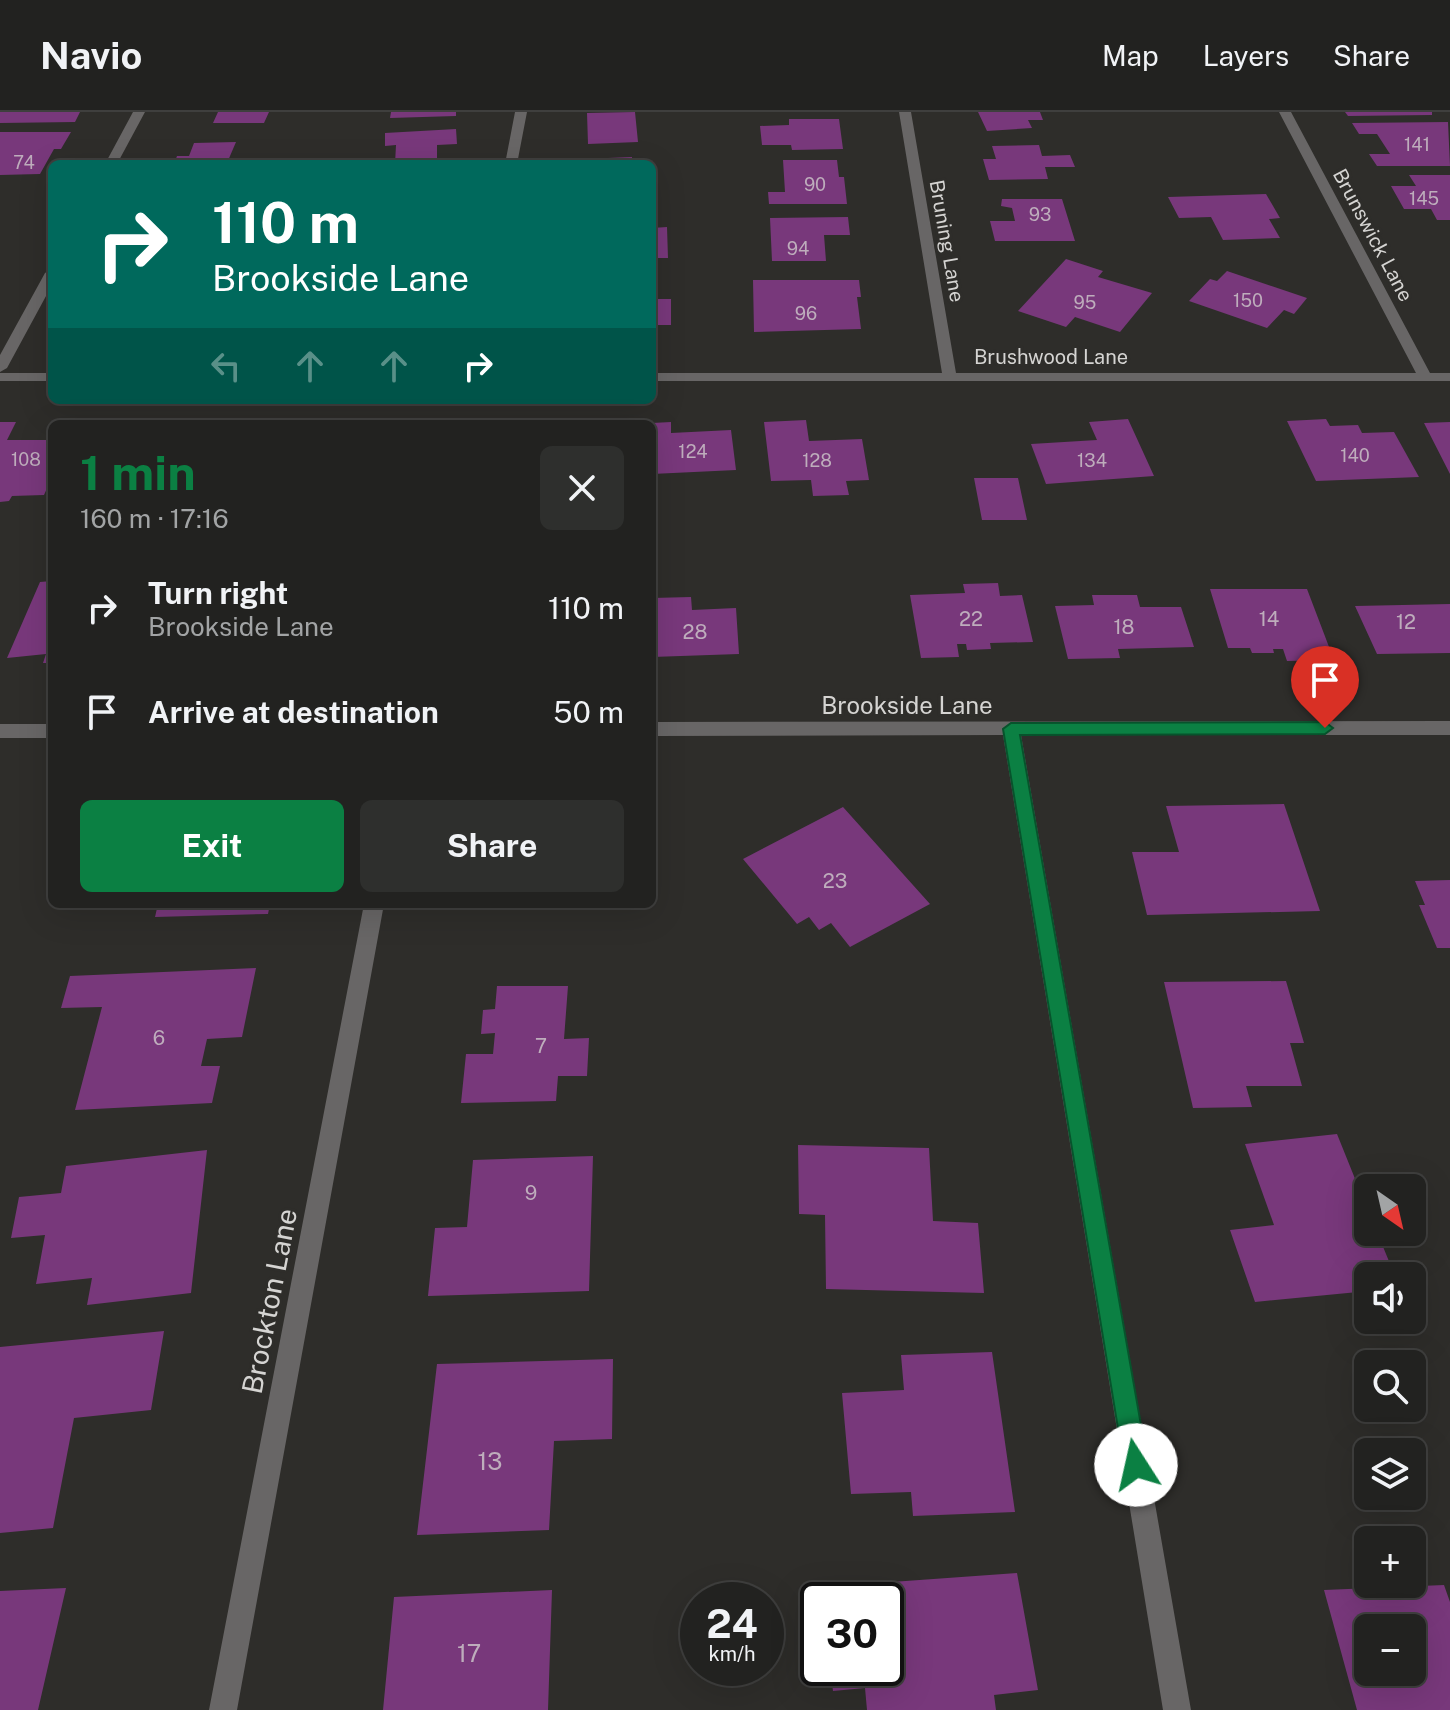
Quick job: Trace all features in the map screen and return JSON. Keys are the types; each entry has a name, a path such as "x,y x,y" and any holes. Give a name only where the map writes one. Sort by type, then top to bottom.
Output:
{"street":[{"path":"113,160 139,112"},
{"path":"512,160 521,112"},
{"name":"Bruning Lane","path":"905,112 950,377"},
{"name":"Brunswick Lane","path":"1285,112 1425,377"},
{"path":"0,368 48,280"},
{"path":"0,377 48,377"},
{"name":"Brushwood Lane","path":"656,377 1450,377"},
{"name":"Brookside Lane","path":"656,729 1450,728"},
{"path":"1011,729 1177,1710"},
{"path":"0,731 48,731"},
{"name":"Brockton Lane","path":"223,1710 373,908"}],"building":[{"path":"0,112 80,112 75,122 0,123"},
{"path":"218,112 269,112 264,123 213,123"},
{"path":"391,112 456,112 456,116 390,118"},
{"path":"635,112 638,142 588,144 587,113"},
{"path":"978,112 1040,112 1043,120 1028,120 1032,128 987,131"},
{"path":"1345,112 1432,112 1432,115 1348,116"},
{"path":"789,119 839,119 843,149 792,150 791,145 762,145 760,126 789,125"},
{"path":"1448,122 1450,166 1377,166 1369,154 1390,154 1377,134 1359,134 1352,123"},
{"path":"456,129 457,144 437,145 437,160 395,160 396,145 385,146 385,133"},
{"path":"0,132 71,132 61,149 54,149 40,174 0,175"},
{"path":"236,142 228,160 176,160 177,156 189,156 194,143"},
{"path":"1039,145 1042,156 1070,155 1075,167 1045,167 1048,179 989,180 983,159 996,159 992,146"},
{"path":"632,157 632,160 584,159"},
{"path":"783,160 837,160 839,177 844,177 847,204 769,204 768,192 785,192"},
{"path":"1409,175 1450,175 1450,220 1437,220 1431,209 1404,209 1391,186 1416,186"},
{"path":"1266,194 1280,218 1269,219 1280,238 1223,240 1211,217 1179,218 1168,197"},
{"path":"1002,199 1062,199 1075,241 995,241 990,221 1015,221 1012,208 1001,206"},
{"path":"848,217 850,235 824,235 826,261 772,261 770,218"},
{"path":"667,227 668,258 656,258 656,228"},
{"path":"1066,259 1103,271 1098,277 1152,293 1120,332 1075,317 1066,327 1018,311"},
{"path":"1227,271 1307,298 1294,314 1284,310 1267,328 1189,301 1210,279 1217,281"},
{"path":"656,276 658,299 671,299 671,325 656,325"},
{"path":"753,280 859,280 861,297 857,297 861,329 754,332"},
{"path":"1128,419 1154,476 1046,484 1031,444 1097,440 1089,422"},
{"path":"1326,419 1330,426 1358,425 1362,433 1394,432 1419,477 1316,481 1287,421"},
{"path":"806,420 809,441 862,439 869,480 846,481 849,495 813,496 811,480 771,481 764,422"},
{"path":"0,422 16,422 7,440 48,440 48,486 44,495 12,496 9,501 0,502"},
{"path":"671,422 671,433 731,430 736,470 656,474 656,423"},
{"path":"1450,422 1450,474 1424,423"},
{"path":"974,478 1018,478 1027,520 982,520"},
{"path":"48,581 48,663 43,663 46,654 7,658 40,582"},
{"path":"998,583 1000,596 1022,595 1033,642 990,643 991,649 967,650 966,644 957,644 959,657 921,658 910,595 965,593 963,584"},
{"path":"1210,589 1307,589 1334,660 1287,661 1283,649 1273,649 1274,653 1252,653 1250,648 1228,648"},
{"path":"1092,595 1137,595 1140,607 1181,607 1194,647 1118,649 1120,658 1068,659 1055,606 1094,605"},
{"path":"691,597 692,610 736,608 739,654 656,657 656,598"},
{"path":"1450,604 1450,653 1377,654 1355,606"},
{"path":"1284,804 1320,911 1147,915 1132,852 1179,852 1166,806"},
{"path":"843,807 930,904 850,947 831,923 819,930 809,917 797,924 743,859"},
{"path":"1450,880 1450,948 1437,948 1419,905 1425,905 1415,881"},
{"path":"157,908 269,908 268,914 155,917"},
{"path":"256,968 242,1037 207,1039 201,1066 220,1066 212,1103 75,1110 102,1007 61,1008 70,976"},
{"path":"1286,981 1304,1043 1290,1043 1302,1086 1246,1086 1252,1107 1193,1108 1164,982"},
{"path":"497,986 568,986 564,1039 589,1038 587,1076 558,1076 556,1101 461,1103 466,1054 493,1054 495,1033 481,1034 483,1010 495,1009"},
{"path":"1337,1134 1354,1176 1354,1246 1383,1246 1389,1262 1354,1262 1354,1292 1255,1302 1230,1230 1274,1225 1245,1144"},
{"path":"798,1145 929,1148 933,1221 978,1223 984,1293 826,1289 825,1215 799,1214"},
{"path":"207,1150 191,1293 87,1305 92,1278 36,1284 45,1235 11,1238 19,1197 61,1193 66,1166"},
{"path":"593,1156 589,1291 428,1296 435,1228 467,1227 473,1160"},
{"path":"164,1331 151,1410 74,1418 53,1528 0,1533 0,1347"},
{"path":"992,1352 1015,1512 913,1516 911,1492 851,1494 842,1393 904,1390 901,1355"},
{"path":"613,1359 612,1439 554,1441 549,1530 417,1535 437,1364"},
{"path":"1017,1573 1038,1690 994,1695 996,1710 867,1710 865,1688 833,1691 832,1686 904,1686 904,1582 892,1582"},
{"path":"1444,1585 1450,1602 1450,1710 1357,1710 1324,1590 1354,1589 1354,1598 1426,1598 1426,1586"},
{"path":"66,1588 38,1710 0,1710 0,1591"},
{"path":"552,1590 548,1710 383,1710 394,1597"}],"route":[{"path":"1136,1465 1011,729 1325,728"}]}
